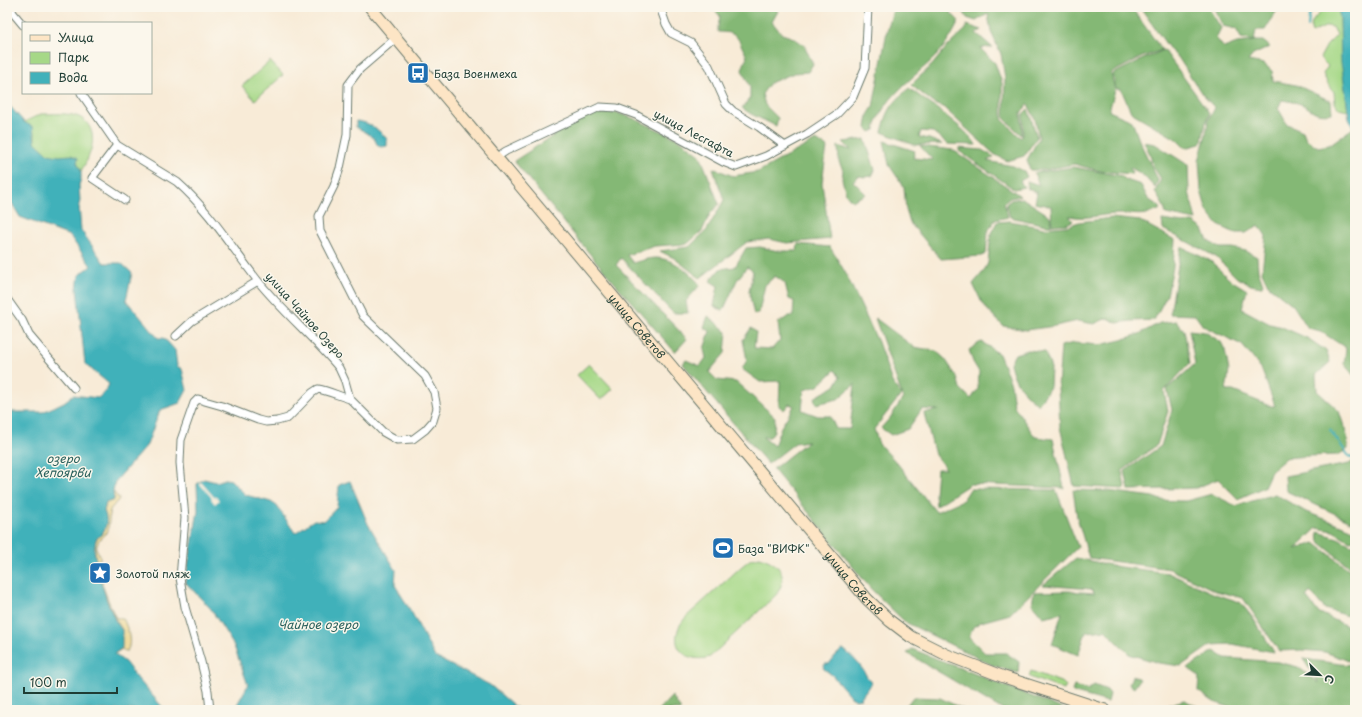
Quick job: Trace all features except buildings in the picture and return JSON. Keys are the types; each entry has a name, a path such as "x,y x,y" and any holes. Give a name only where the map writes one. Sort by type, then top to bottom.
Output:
{"main road":[{"name":"улица Советов","path":"370,7 867,599 890,621 911,637 928,647 966,663 1106,710"}],"street":[{"path":"11,7 13,13 22,25"},
{"path":"660,7 671,33 690,43 709,66 726,104 733,111 759,127 785,146"},
{"name":"улица Лесгафта","path":"497,157 506,151 600,107 617,108 636,115 723,162 736,167 766,156 807,134 837,114 853,97 865,68 868,7"},
{"path":"210,710 204,677 185,607 180,578 185,518 180,463 181,440 194,403 198,399 266,422 288,418 312,393 318,389 328,390 350,399 383,432 398,440 413,439 425,430 433,421 437,408 434,392 425,376 363,316 320,231 319,216 334,186 340,168 347,135 348,85 360,69 396,38"},
{"name":"улица Чайное Озеро","path":"82,94 117,145 178,182 207,213 258,281 339,368 345,381 350,399"},
{"path":"117,145 92,178 126,200"},
{"path":"176,336 192,321 258,281"},
{"path":"7,299 22,320 29,335 74,388"}],"green space":[{"path":"686,7 712,7 698,10 687,9"},
{"path":"712,7 774,7 778,11 772,22 782,34 794,38 804,45 813,64 808,72 794,73 770,83 762,94 765,105 778,118 776,126 742,108 750,98 750,87 742,70 747,56 735,35 725,32 718,32 720,16"},
{"path":"894,7 954,7 951,13 959,21 939,53 890,99 878,119 875,130 870,132 866,128 868,115 873,107 887,31"},
{"path":"961,7 1131,7 1162,50 1142,57 1111,73 1115,90 1109,111 1132,121 1139,140 1158,180 1155,188 1144,176 1130,167 1132,174 1100,171 1074,164 1044,170 1030,170 1027,160 1039,138 1035,119 1028,104 1021,113 1022,136 1004,118 1005,78 1001,54 991,32 988,14 976,21 967,18"},
{"path":"1140,7 1208,7 1221,28 1216,38 1224,48 1237,43 1263,41 1270,47 1253,55 1248,61 1264,64 1272,71 1273,81 1296,85 1331,101 1332,113 1325,114 1317,113 1298,103 1282,100 1278,108 1287,124 1303,131 1306,139 1318,147 1329,145 1353,128 1355,133 1355,377 1344,364 1346,348 1320,331 1308,328 1293,305 1268,285 1262,272 1266,236 1259,225 1246,233 1235,233 1218,225 1207,211 1201,191 1199,161 1208,121 1215,108 1202,94 1178,57 1171,51"},
{"path":"1213,7 1279,7 1265,30 1256,30 1254,41 1241,38 1236,29 1223,26"},
{"path":"1327,7 1337,7 1340,17 1341,56 1348,111 1339,109 1335,103 1334,92 1323,74 1328,66 1320,58 1327,45 1337,35 1333,27 1327,26 1312,33 1311,29 1311,25 1315,18"},
{"path":"967,25 982,30 976,33 992,47 980,48 995,63 1002,83 1002,119 1021,138 1023,135 1023,114 1028,109 1037,137 1024,156 1007,161 994,154 943,107 935,104 911,85 966,29"},
{"path":"1164,50 1210,114 1206,122 1200,144 1185,148 1176,139 1131,112 1121,89 1116,89 1113,74"},
{"path":"270,61 283,75 255,100 242,86"},
{"path":"909,88 956,123 976,145 948,144 933,132 921,131 919,137 942,144 914,145 882,132 886,117 891,107"},
{"path":"609,110 635,119 680,140 700,155 719,204 710,214 702,231 687,244 655,246 627,255 633,263 652,258 668,260 675,263 691,275 700,285 686,301 688,313 673,313 621,258 616,265 687,339 675,352 599,265 514,161 581,118"},
{"path":"41,114 72,115 81,118 87,123 91,130 92,136 91,151 81,171 77,163 78,158 50,155 35,142 35,133 24,122"},
{"path":"865,139 875,170 872,176 859,176 853,181 866,194 852,201 846,194 842,179 843,170 839,162 838,146 851,150 843,142"},
{"path":"816,140 827,147 822,183 830,239 787,243 769,239 747,242 700,278 674,258 660,251 689,247 707,230 724,200 713,168 733,176 758,172"},
{"path":"884,141 915,151 913,158 933,160 920,146 953,150 1020,196 1010,198 1004,203 1008,217 995,220 988,231 986,254 981,256 941,259 910,223 906,210 904,187 889,165"},
{"path":"1144,142 1155,144 1188,165 1189,192 1196,220 1166,214 1164,207 1155,192 1161,179 1153,166 1150,154"},
{"path":"959,148 982,150 994,157 987,161 1013,166 1024,171 1027,177 1020,181 1024,187 1014,189 959,151"},
{"path":"1073,167 1122,176 1126,180 1141,185 1148,199 1160,207 1159,210 1142,215 1112,214 1088,217 1069,216 1073,221 1066,224 1052,225 1051,206 1035,203 1037,193 1028,189 1027,181 1039,185 1034,173"},
{"path":"1022,198 1050,216 1051,225 1010,217 1006,204 1011,200"},
{"path":"1112,218 1140,221 1175,240 1173,267 1167,295 1154,320 1117,323 1107,318 1094,324 1078,321 1026,330 1003,326 983,305 973,284 984,271 988,263 991,233 997,222 1010,221 1044,228 1067,226 1079,222"},
{"path":"1162,220 1183,223 1193,222 1203,229 1208,241 1220,248 1232,248 1246,251 1257,257 1258,270 1263,284 1261,287 1251,285 1237,278 1216,257 1163,229"},
{"path":"798,244 830,247 845,272 878,342 892,382 901,395 874,429 879,444 897,463 936,512 963,500 970,489 1056,490 1078,547 1010,614 981,622 973,627 969,637 985,653 1006,653 1019,662 1018,673 994,666 905,622 871,589 773,469 808,441 795,443 768,464 683,364 686,360 700,366 706,358 704,349 710,331 704,327 708,316 727,332 725,353 709,372 717,380 736,382 775,417 774,431 770,437 763,437 774,446 781,427 794,406 789,404 784,410 779,406 780,381 760,382 742,369 747,360 743,340 751,328 756,332 754,348 772,349 780,340 778,323 789,316 793,316 794,301 789,299 785,283 775,276 765,285 759,312 754,315 749,292 753,271 747,267 737,280 723,311 714,306 718,286 710,281 720,269 735,267 746,248 760,247 778,251 797,251","holes":["835,370 840,377 835,386 814,398 816,404 838,399 855,384 850,429 836,429 830,416 818,416 802,410 804,390 818,386"]},
{"path":"1181,247 1211,261 1229,279 1247,290 1242,309 1270,324 1282,327 1309,339 1326,351 1330,362 1316,375 1317,391 1339,411 1347,436 1348,449 1338,455 1286,458 1271,471 1264,487 1238,499 1218,479 1196,488 1129,490 1125,471 1161,446 1172,410 1167,389 1195,364 1189,330 1205,332 1221,342 1225,350 1229,371 1226,391 1233,391 1270,406 1275,406 1261,368 1242,345 1203,326 1195,315 1170,314"},
{"path":"875,318 914,347 936,351 945,359 957,377 960,388 971,399 978,389 979,372 973,362 969,350 982,342 999,354 1011,384 1014,406 1035,437 1053,439 1064,488 970,484 936,506 935,494 937,469 946,469 935,455 924,413 938,410 922,409 908,429 891,435 881,428 890,418 903,398"},
{"path":"1176,321 1184,330 1190,363 1164,391 1168,411 1157,445 1122,471 1125,489 1074,486 1060,427 1058,387 1061,346 1074,343 1100,345 1139,334 1160,323"},
{"path":"1028,350 1045,352 1051,368 1050,387 1038,405 1020,387 1014,377 1010,363 1015,354"},
{"path":"589,364 613,389 601,400 577,375"},
{"path":"1355,460 1355,523 1286,491 1285,476 1349,464"},
{"path":"1073,490 1108,491 1153,497 1161,500 1178,501 1186,501 1212,494 1236,506 1275,494 1306,512 1355,531 1355,540 1350,541 1333,531 1317,528 1295,549 1315,543 1355,574 1355,618 1325,609 1310,592 1306,597 1318,612 1355,630 1355,656 1349,661 1325,652 1302,650 1279,651 1243,598 1216,591 1170,569 1089,558 1077,517"},
{"path":"1318,532 1338,538 1351,545 1355,544 1355,571 1319,542"},
{"path":"760,557 773,563 781,572 782,582 776,595 710,657 696,658 684,654 677,644 679,628 682,622 742,566 751,559"},
{"path":"1076,558 1120,567 1168,573 1215,594 1240,602 1253,618 1274,652 1232,644 1211,645 1181,666 1159,663 1129,654 1105,630 1086,632 1078,655 1052,644 1062,613 1043,617 1032,604 1034,592 1068,591 1095,593 1091,589 1043,585"},
{"path":"912,649 1066,710 1003,710 907,653"},
{"path":"1214,651 1225,658 1278,662 1298,667 1319,683 1303,659 1348,665 1355,660 1355,710 1238,710 1214,702 1198,691 1199,676 1188,668"},
{"path":"1031,671 1063,683 1066,686 1064,690 1032,678 1029,676"},
{"path":"1132,676 1140,679 1134,688 1129,684"},
{"path":"1094,685 1107,690 1110,694 1108,702 1072,691 1074,686 1088,690"},
{"path":"672,696 681,710 659,710"},
{"path":"913,697 940,698 965,710 903,710"},
{"path":"1184,700 1205,710 1151,710"}],"sand":[{"name":"Золотой пляж","path":"113,491 119,499 110,510 108,531 99,540 96,548 100,556 99,570 103,579 102,584 110,605 116,618 123,618 129,634 129,647 127,651 122,649 114,654 122,630 111,610 106,598 98,574 95,550 96,539 106,526 106,515 104,511 106,503 114,500"}],"water":[{"path":"1337,7 1355,7 1355,131 1349,119 1341,63 1340,17"},
{"name":"озеро Хепоярви","path":"7,103 24,122 33,127 35,142 48,154 59,156 71,155 78,158 77,163 81,171 79,206 81,230 104,263 121,263 132,273 126,300 158,338 164,338 175,350 177,366 182,369 187,390 180,403 160,410 147,445 115,482 113,491 114,500 106,503 104,511 106,515 106,526 96,539 94,550 100,579 107,601 115,620 122,630 122,648 114,654 125,662 165,710 7,710 7,412 43,412 64,402 73,395 98,398 106,391 109,384 85,364 77,289 79,275 91,266 70,236 20,217 7,195"},
{"path":"356,121 366,123 377,130 387,139 387,146 378,146 374,138 356,127"},
{"name":"Чайное озеро","path":"204,479 216,482 225,479 231,480 246,495 271,502 277,506 295,533 314,520 324,521 337,507 339,485 350,481 368,524 396,570 395,585 412,613 435,657 490,685 519,710 234,710 248,685 234,646 211,609 185,582 198,511 197,484"},
{"path":"843,649 859,664 871,682 860,699 856,700 851,697 833,676 823,668 825,664 829,664"}],"pier":[{"path":"201,482 214,497 215,496 219,500 215,504 211,499 212,498 199,483"}],"waterway":[{"path":"1308,27 1309,17 1313,7"},
{"path":"1330,430 1348,455 1355,460"}],"place":[{"name":"База Военмеха","path":"418,73"},
{"name":"База \"ВИФК\"","path":"723,548"},
{"name":"Золотой пляж","path":"100,573"}]}
